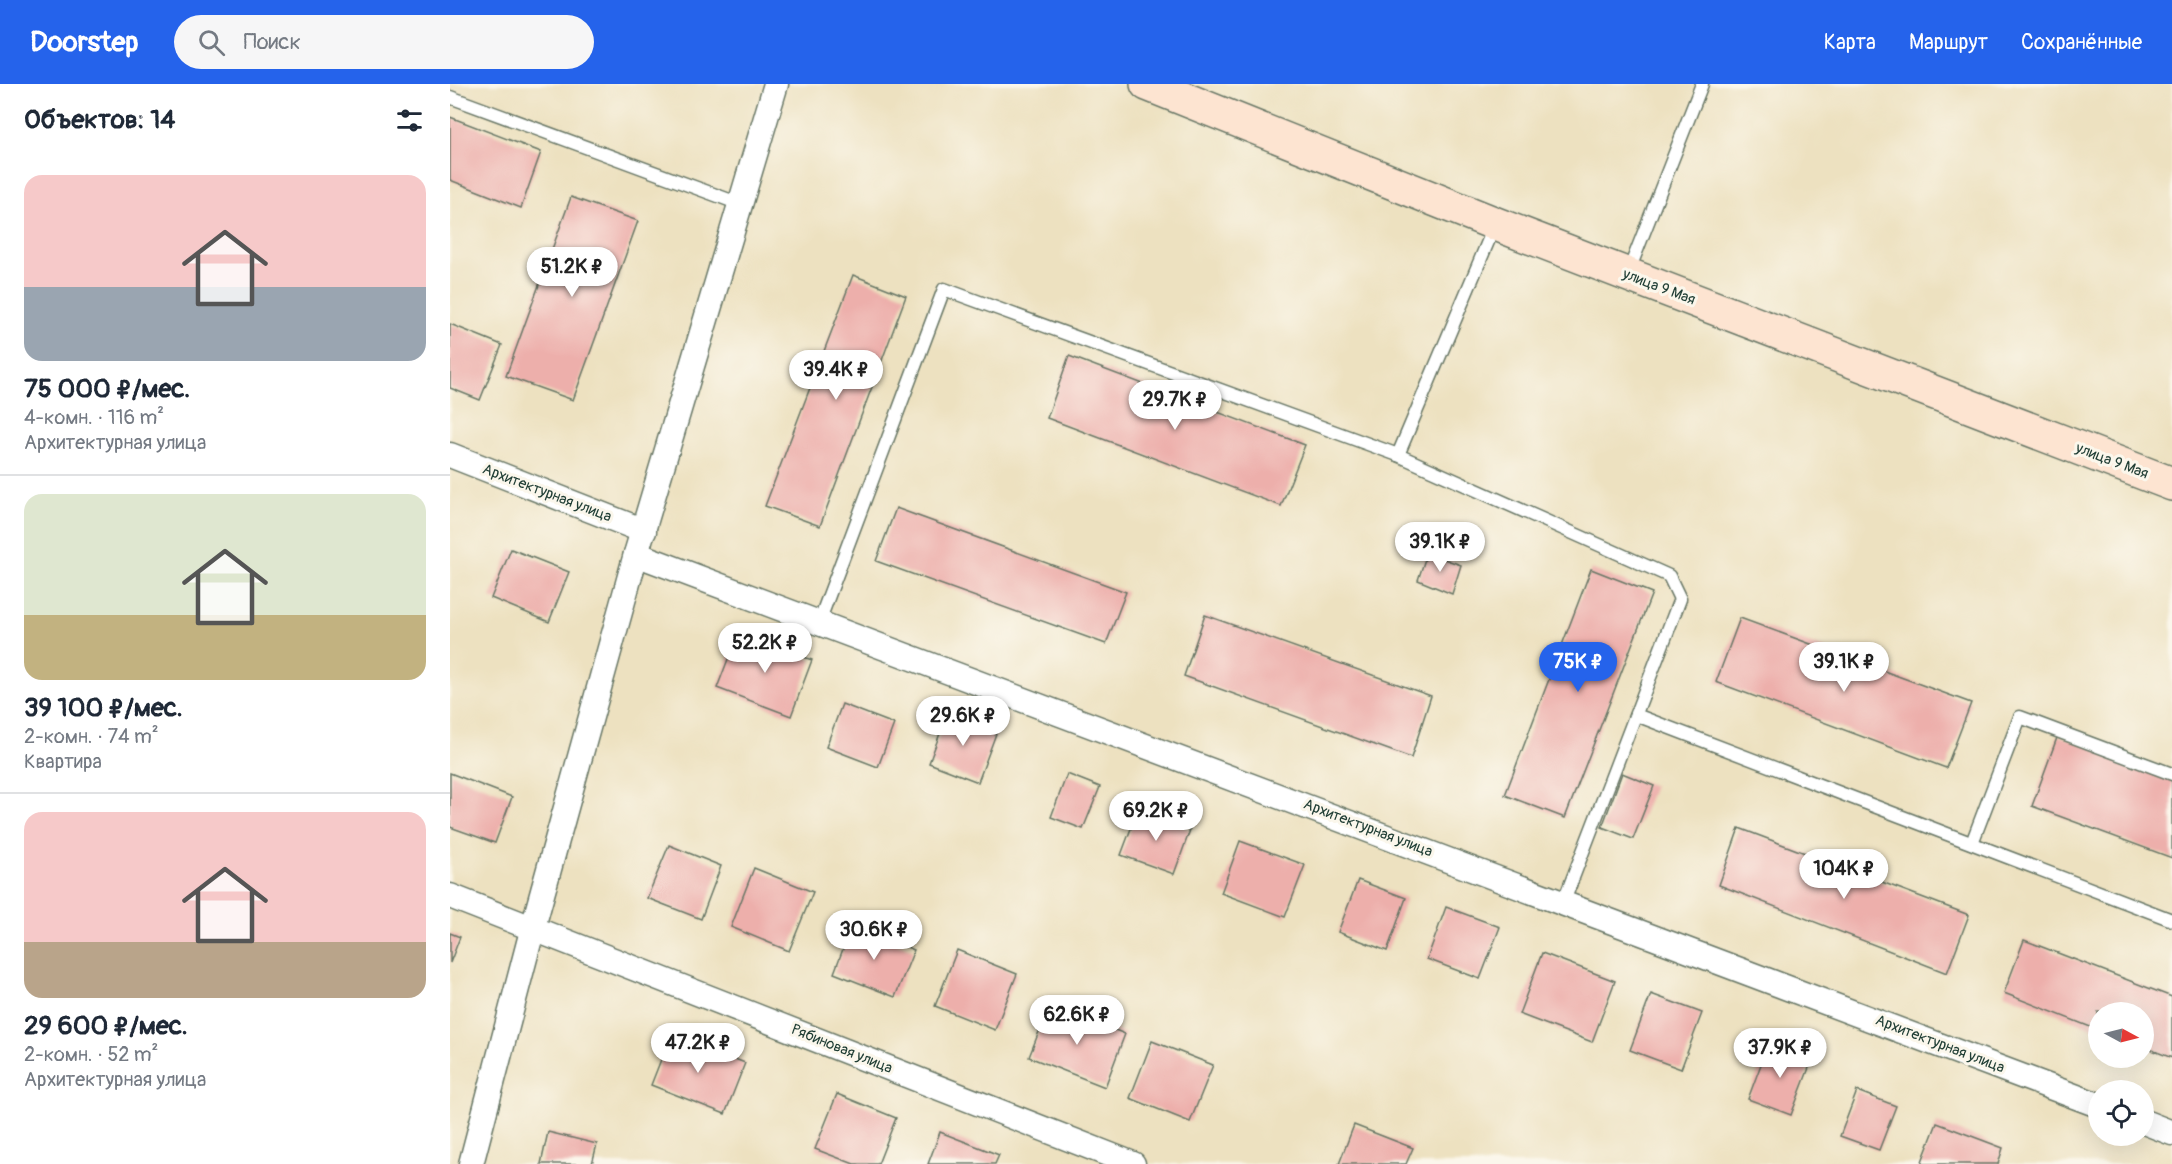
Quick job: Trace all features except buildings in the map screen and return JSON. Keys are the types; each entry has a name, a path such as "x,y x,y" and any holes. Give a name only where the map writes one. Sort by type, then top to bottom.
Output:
{"main road":[{"name":"улица 9 Мая","path":"1147,84 1496,224 2172,484"}],"street":[{"path":"471,1164 533,927 636,554 776,84"},
{"name":"Архитектурная улица","path":"450,455 644,531"},
{"name":"Архитектурная улица","path":"636,554 1564,901 2088,1101"},
{"name":"Рябиновая улица","path":"450,896 1132,1164"},
{"path":"2154,1126 2172,1133"}],"lane":[{"path":"1627,274 1702,84"},
{"path":"450,97 740,204"},
{"path":"1398,455 1496,224"},
{"path":"819,622 944,289 1398,455 1670,576 1680,599 1564,901"},
{"path":"1636,715 2172,920"},
{"path":"1972,843 2020,717 2172,774"}]}
